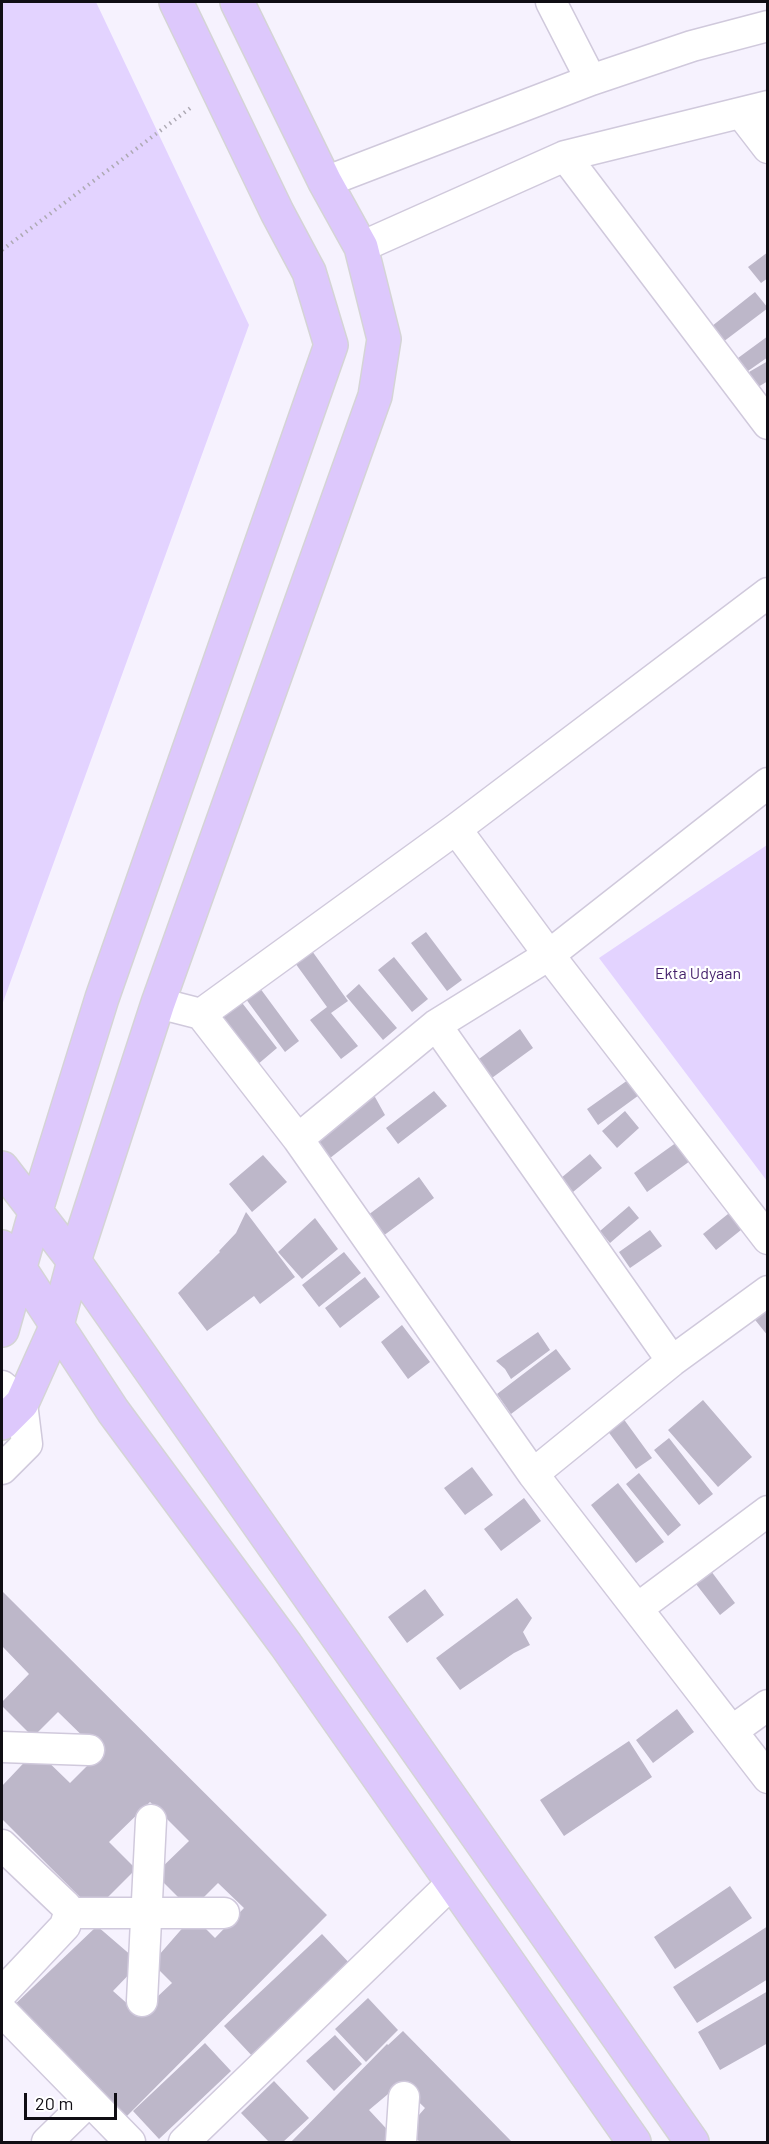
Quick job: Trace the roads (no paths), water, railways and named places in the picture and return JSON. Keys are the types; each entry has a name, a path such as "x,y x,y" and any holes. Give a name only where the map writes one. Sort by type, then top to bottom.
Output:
{"main road":[{"path":"2,1330 10,1258 36,1210 102,998 331,345 309,272 277,212 176,2"},
{"path":"8,1404 57,1325 74,1261 159,1003 375,396 384,339 361,247 325,182 237,2"},
{"path":"2,1168 74,1261 692,2142"},
{"path":"10,1258 114,1411 286,1645 634,2142"}],"street":[{"path":"551,2 591,80"},
{"path":"325,182 591,80 692,46 768,26"},
{"path":"361,247 565,156 754,109 768,148"},
{"path":"565,156 768,424"},
{"path":"201,1014 456,829 768,594"},
{"path":"298,1139 436,1025 549,956 768,783"},
{"path":"456,829 549,956 768,1239"},
{"path":"159,1003 201,1014 298,1139 533,1474 768,1778"},
{"path":"436,1025 672,1361"},
{"path":"533,1474 672,1361 768,1291"},
{"path":"2,1469 27,1444 8,1404"},
{"path":"638,1608 768,1511"},
{"path":"732,1731 768,1705"},
{"path":"2,1747 89,1750"},
{"path":"142,2001 151,1820"},
{"path":"2,1845 66,1906 69,1913 65,1926 2,1993"},
{"path":"184,2142 452,1882"},
{"path":"69,1913 224,1913"},
{"path":"2,2011 130,2142"},
{"path":"401,2142 404,2097"},
{"path":"47,2142 89,2101"}],"park label":[{"name":"Ekta Udyaan","path":"698,974"}]}
